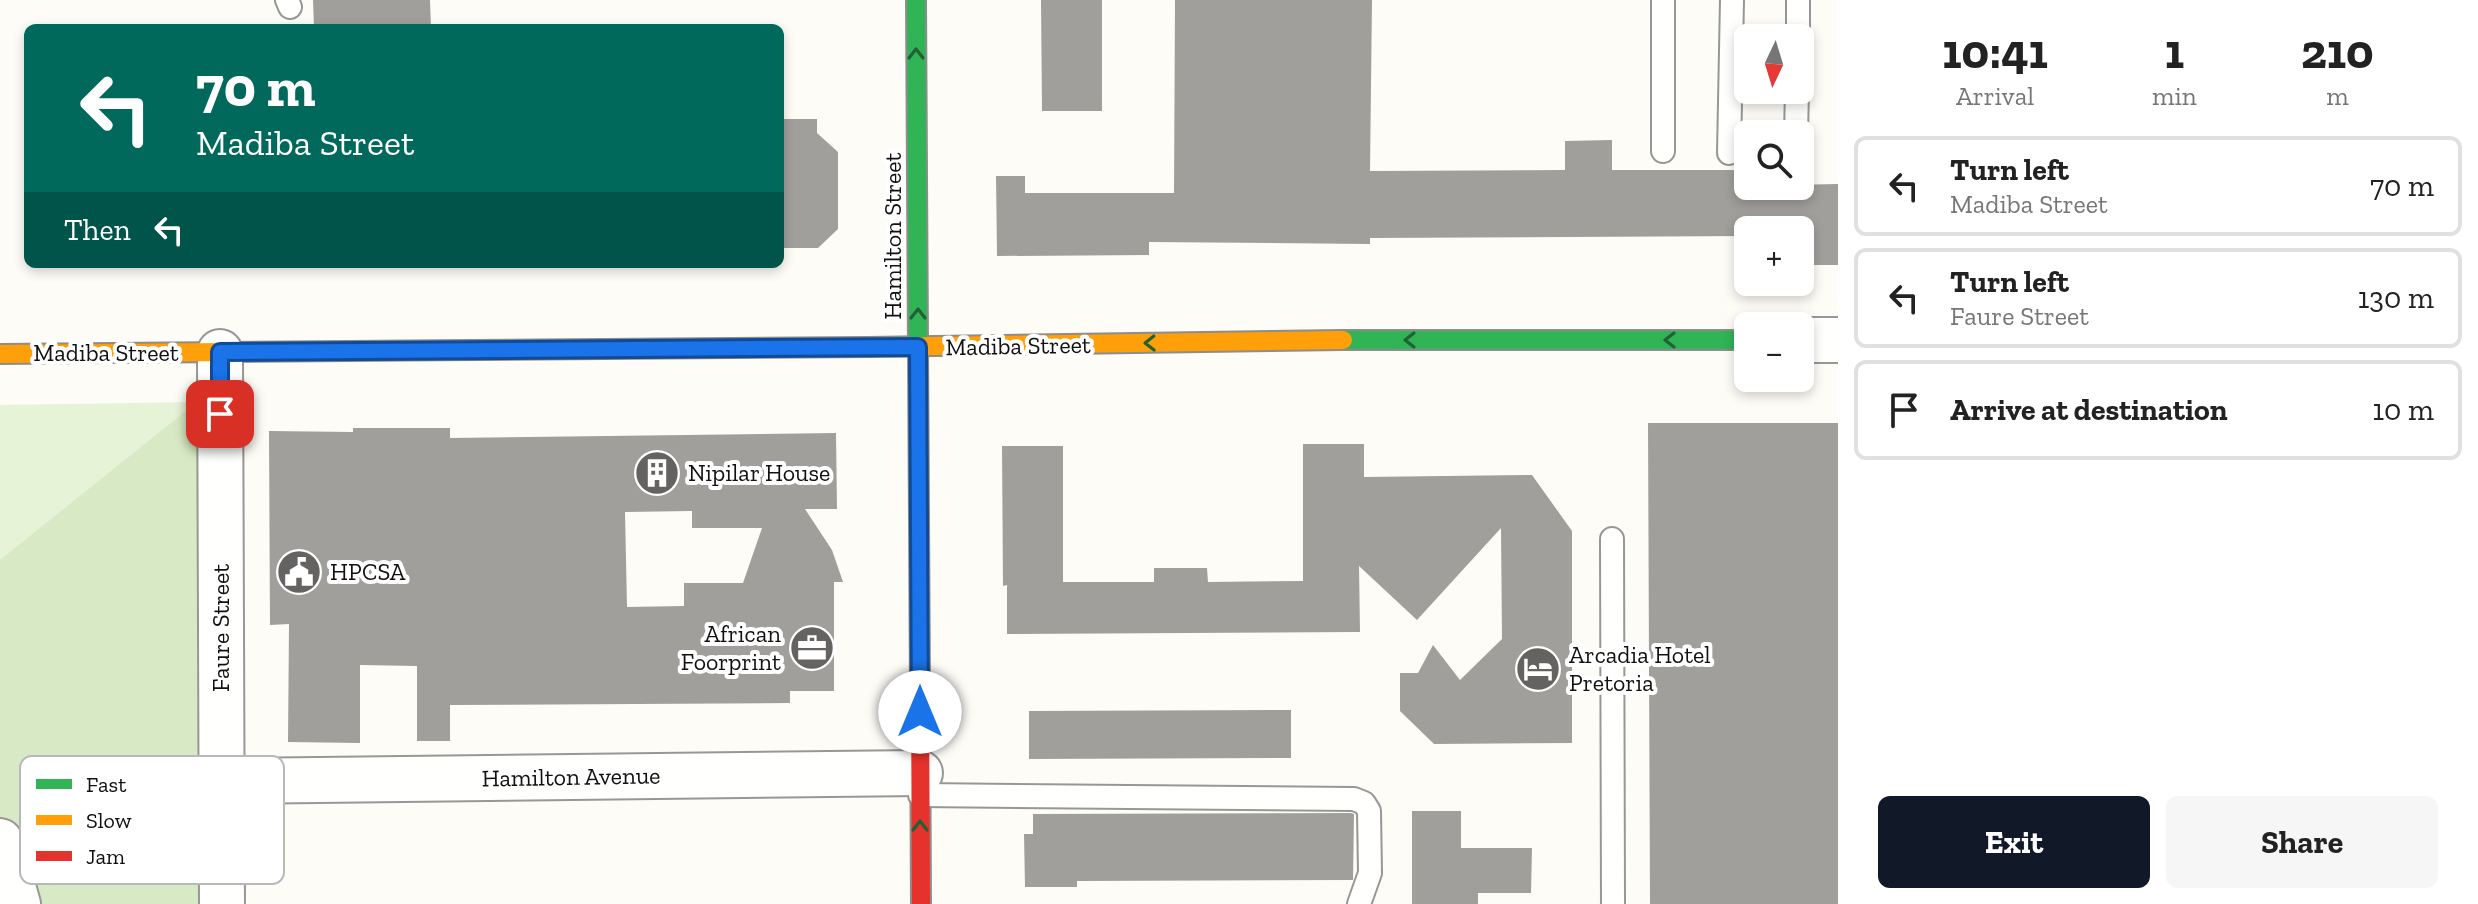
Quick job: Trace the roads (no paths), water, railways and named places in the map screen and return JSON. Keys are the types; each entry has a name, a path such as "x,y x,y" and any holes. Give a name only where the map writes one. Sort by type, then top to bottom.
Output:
{"street":[{"name":"Hamilton Street","path":"916,0 921,904"},
{"name":"Madiba Street","path":"0,354 918,347 1320,340 1734,340"},
{"path":"1814,340 1838,340"},
{"name":"Faure Street","path":"220,352 222,756"},
{"name":"Hamilton Avenue","path":"284,781 920,784"},
{"path":"0,841 18,904"}],"lane":[{"path":"1663,0 1663,151"},
{"path":"1729,153 1732,0"},
{"path":"1798,0 1798,24"},
{"path":"1612,539 1613,904"},
{"path":"920,784 1354,799 1364,803 1369,811 1370,873 1359,904"}],"place":[{"name":"Nipilar House","path":"657,473"},
{"name":"HPCSA","path":"299,572"},
{"name":"African Foorprint","path":"812,648"},
{"name":"Arcadia Hotel Pretoria","path":"1538,669"}]}
